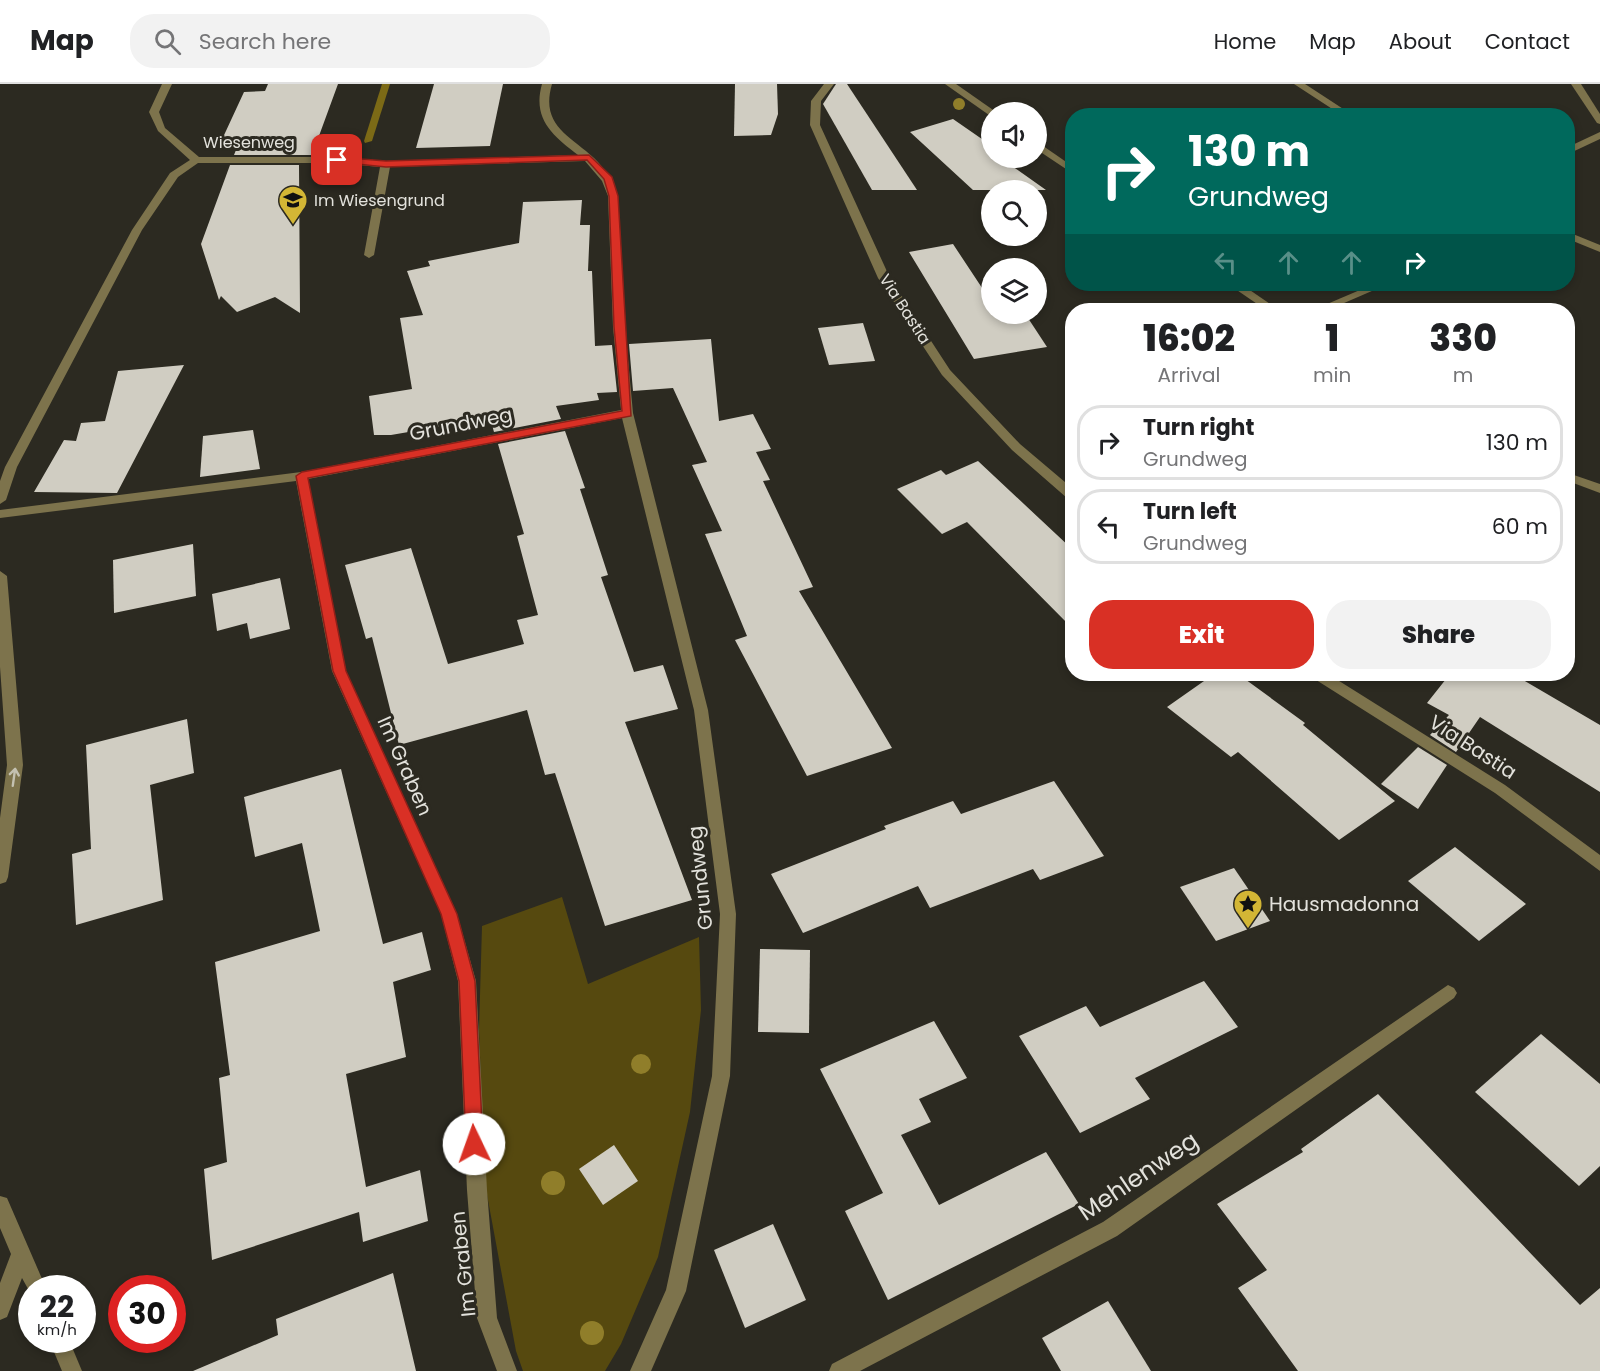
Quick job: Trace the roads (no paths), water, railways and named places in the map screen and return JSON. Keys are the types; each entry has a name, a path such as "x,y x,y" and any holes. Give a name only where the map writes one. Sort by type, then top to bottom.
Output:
{"street":[{"path":"167,84 154,112 161,129 196,160"},
{"name":"Grundweg","path":"547,84 543,106 555,134 589,158 608,179 613,196 619,327 627,413 701,710 728,914 721,1076 676,1291 640,1371"},
{"name":"Via Bastia","path":"829,84 816,101 815,125 884,278 946,372 1016,447 1065,489"},
{"path":"950,84 981,105"},
{"path":"1299,84 1337,108"},
{"path":"1576,84 1600,121"},
{"path":"1575,148 1600,135"},
{"path":"1047,152 1065,165"},
{"name":"Wiesenweg","path":"0,500 11,467 136,230 174,175 196,160 337,160 386,164 589,158"},
{"path":"369,255 386,164"},
{"path":"1575,238 1600,249"},
{"path":"1244,291 1262,303"},
{"path":"1336,303 1365,291"},
{"name":"Grundweg","path":"302,476 627,413"},
{"path":"0,514 302,476"},
{"name":"Im Graben","path":"302,476 339,671 449,914 467,981 477,1190 487,1318 507,1371"},
{"path":"1575,480 1600,489"},
{"path":"0,576 15,765 0,876"},
{"name":"Via Bastia","path":"1329,681 1500,789 1600,864"},
{"name":"Mehlenweg","path":"839,1371 1110,1229 1448,993"},
{"path":"0,1205 30,1275"},
{"path":"0,1310 21,1254"},
{"path":"64,1353 72,1371"}],"waterway":[{"path":"368,141 386,84"}],"place":[{"name":"Im Wiesengrund","path":"293,226"},
{"name":"Hausmadonna","path":"1248,930"}]}
